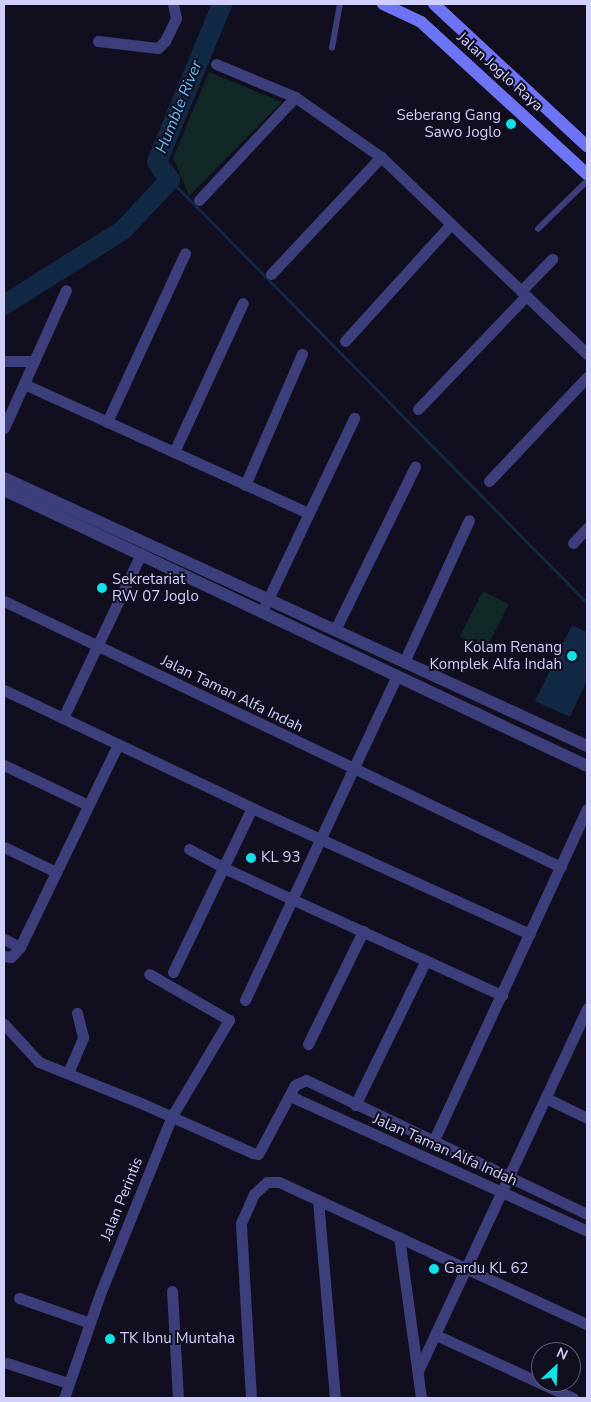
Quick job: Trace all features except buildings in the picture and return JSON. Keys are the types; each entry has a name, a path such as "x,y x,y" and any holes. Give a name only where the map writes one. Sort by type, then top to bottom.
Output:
{"main road":[{"name":"Jalan Joglo Raya","path":"383,4 420,22 587,174"},
{"name":"Jalan Joglo Raya","path":"441,6 587,146"}],"street":[{"path":"98,41 158,48 165,41 176,18 173,4"},
{"path":"216,64 295,97 381,157 587,354"},
{"path":"199,200 295,97"},
{"path":"271,274 381,157"},
{"path":"345,340 451,224"},
{"path":"107,422 185,253"},
{"path":"418,409 524,294 552,259"},
{"path":"4,428 66,290"},
{"path":"174,452 243,303"},
{"path":"245,485 302,354"},
{"path":"4,362 34,361"},
{"path":"490,481 587,377"},
{"path":"24,384 308,514"},
{"path":"262,612 354,418"},
{"path":"335,630 416,467"},
{"path":"4,478 587,746"},
{"path":"4,490 587,766"},
{"path":"404,662 469,520"},
{"path":"573,543 587,528"},
{"path":"63,718 141,554"},
{"name":"Jalan Taman Alfa Indah","path":"4,601 97,644 354,771 561,867"},
{"path":"245,1000 294,900 397,676"},
{"path":"4,690 252,808 530,934"},
{"path":"4,956 11,957 20,947 118,744"},
{"path":"4,765 88,806"},
{"path":"173,972 252,808"},
{"name":"Jalan Taman Alfa Indah","path":"433,1142 587,809"},
{"path":"4,847 56,872"},
{"path":"189,849 224,868 502,995"},
{"path":"308,1044 363,931"},
{"path":"4,939 20,947"},
{"name":"Jalan Taman Alfa Indah","path":"356,1105 426,960"},
{"name":"Jalan Perintis","path":"64,1398 90,1323 172,1116 229,1020 149,974"},
{"name":"Jalan Taman Alfa Indah","path":"508,1175 587,1008"},
{"path":"68,1073 82,1037 77,1013"},
{"path":"4,1024 31,1056 258,1154 290,1096"},
{"path":"576,1031 587,1036"},
{"name":"Jalan Taman Alfa Indah","path":"587,1214 508,1175 433,1142 303,1080 295,1085 290,1096 587,1231"},
{"path":"546,1098 587,1118"},
{"path":"418,1371 502,1192 508,1175"},
{"path":"251,1398 241,1223 254,1194 267,1182 279,1182 587,1324"},
{"path":"318,1200 335,1398"},
{"path":"399,1237 421,1398"},
{"path":"172,1291 178,1398"},
{"path":"19,1298 90,1323"},
{"path":"436,1335 573,1398"},
{"path":"7,1363 68,1384"}],"lane":[{"path":"332,48 340,4"},
{"path":"538,229 587,181"}],"green space":[{"path":"209,72 282,102 189,196 173,158"},
{"path":"483,591 509,604 486,650 460,636"}],"water":[{"name":"Kolam Renang Komplek Alfa Indah","path":"572,625 587,632 587,680 570,717 535,701"}],"waterway":[{"name":"Humble River","path":"4,305 123,230 170,180 157,162 222,4"},
{"path":"170,180 587,603"}],"place":[{"name":"Seberang Gang Sawo Joglo","path":"511,124"},
{"name":"Sekretariat RW 07 Joglo","path":"102,588"},
{"name":"Kolam Renang Komplek Alfa Indah","path":"572,656"},
{"name":"KL 93","path":"251,858"},
{"name":"Gardu KL 62","path":"434,1269"},
{"name":"TK Ibnu Muntaha","path":"110,1339"}]}
